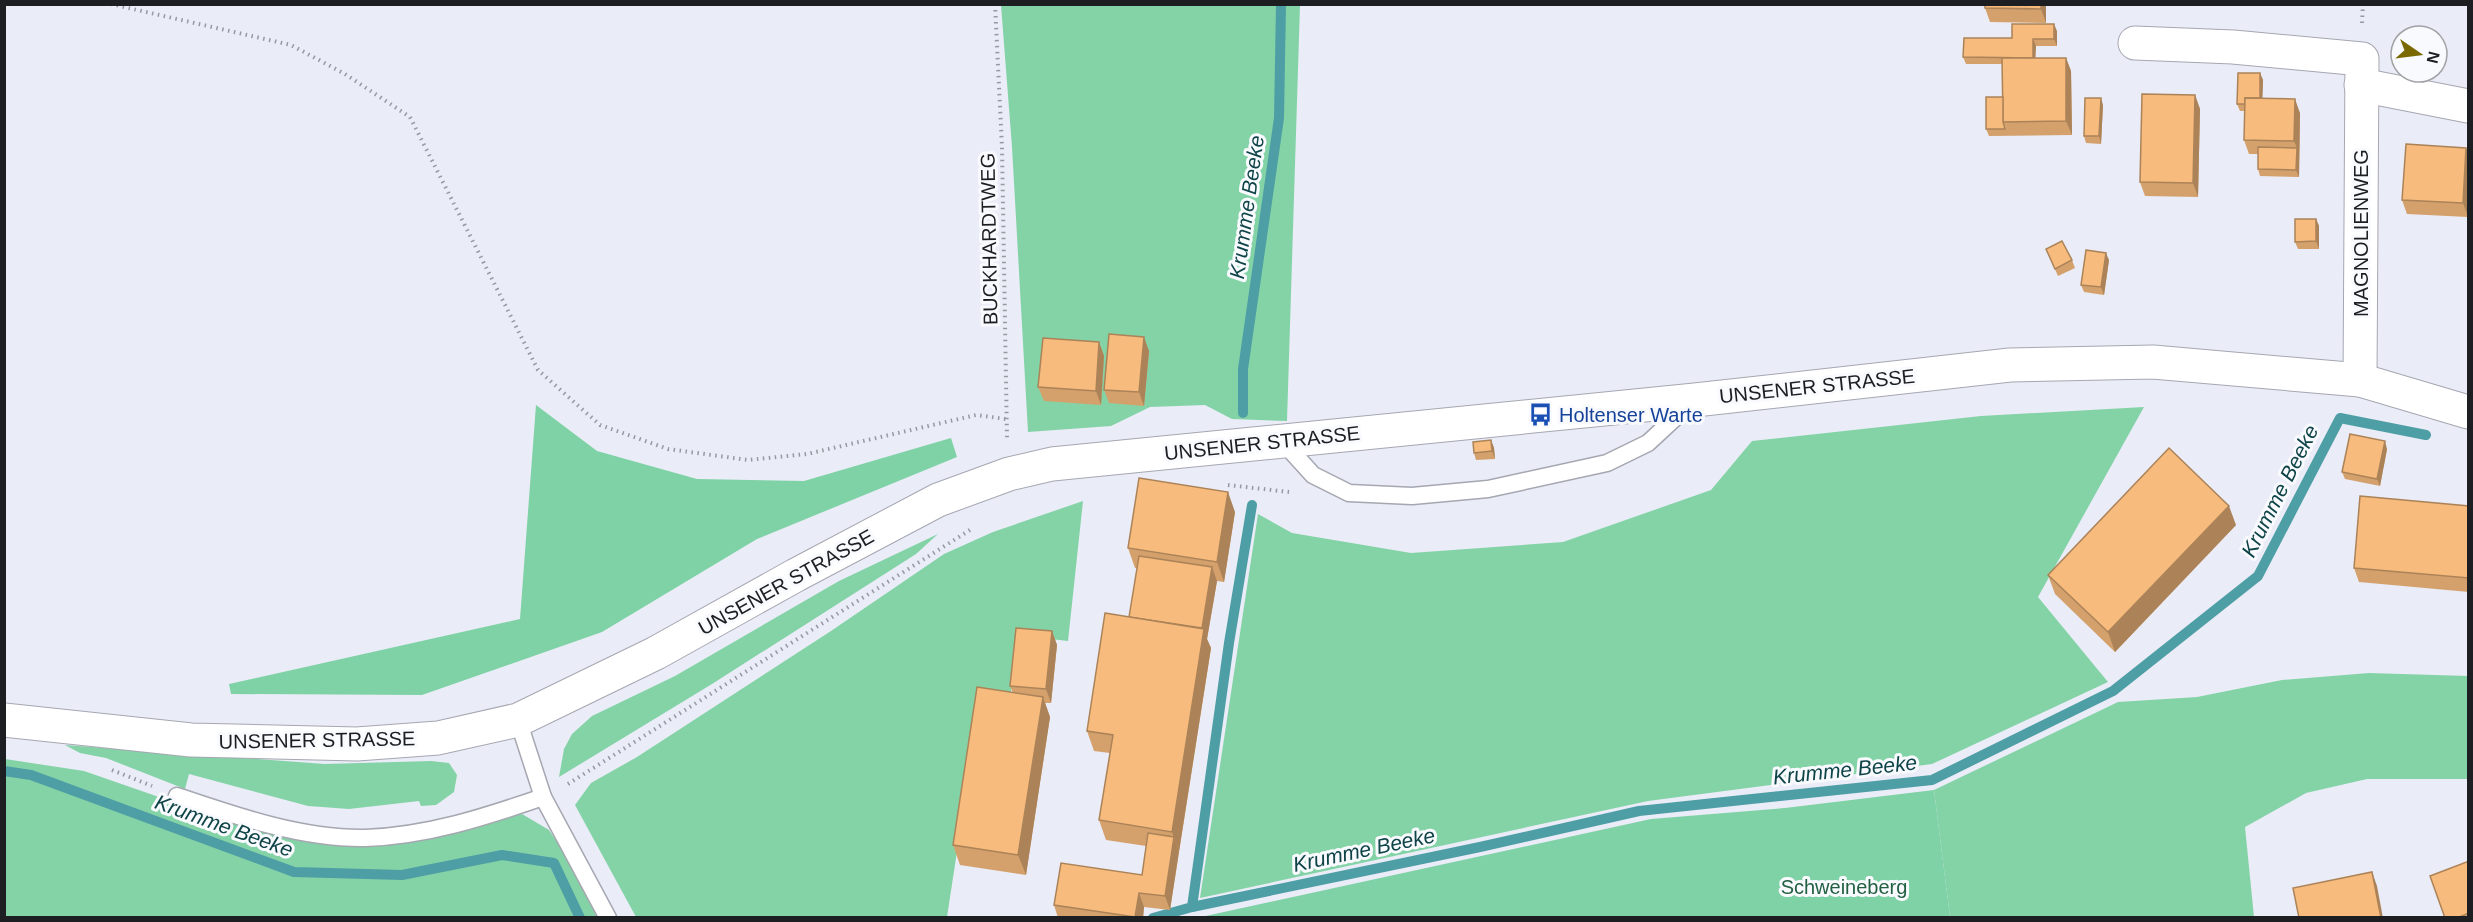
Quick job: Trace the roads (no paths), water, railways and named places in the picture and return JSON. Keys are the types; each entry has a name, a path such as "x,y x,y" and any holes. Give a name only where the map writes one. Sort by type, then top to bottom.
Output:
{"main road":[{"name":"MAGNOLIENWEG","path":"2135,43 2233,47 2361,59 2360,380"},
{"path":"2361,85 2469,106"},
{"name":"UNSENER STRASSE","path":"4,720 191,740 357,744 438,738 518,720 657,653 796,575 938,500 1009,474 1052,464 1099,458 1283,442 1695,400 2010,365 2153,362 2360,380 2469,412"}],"lane":[{"path":"1283,442 1313,475 1349,493 1413,496 1488,489 1607,463 1648,443 1695,400"},
{"path":"518,720 543,797 608,918"},
{"path":"177,796 224,812 304,832 364,838 426,831 490,815 543,797"}],"waterway":[{"name":"Krumme Beeke","path":"1243,413 1243,369 1279,118 1281,4"},
{"name":"Krumme Beeke","path":"1192,907 1480,847 1639,811 1932,780 2113,691 2258,576 2340,418 2426,435"},
{"name":"Krumme Beeke","path":"1153,918 1192,907 1229,643 1252,505"},
{"name":"Krumme Beeke","path":"4,771 31,775 294,872 402,875 502,855 554,863 580,918"}],"place":[{"name":"Holtenser Warte","path":"1541,415"}],"park label":[{"name":"Schweineberg","path":"1844,887"}]}
